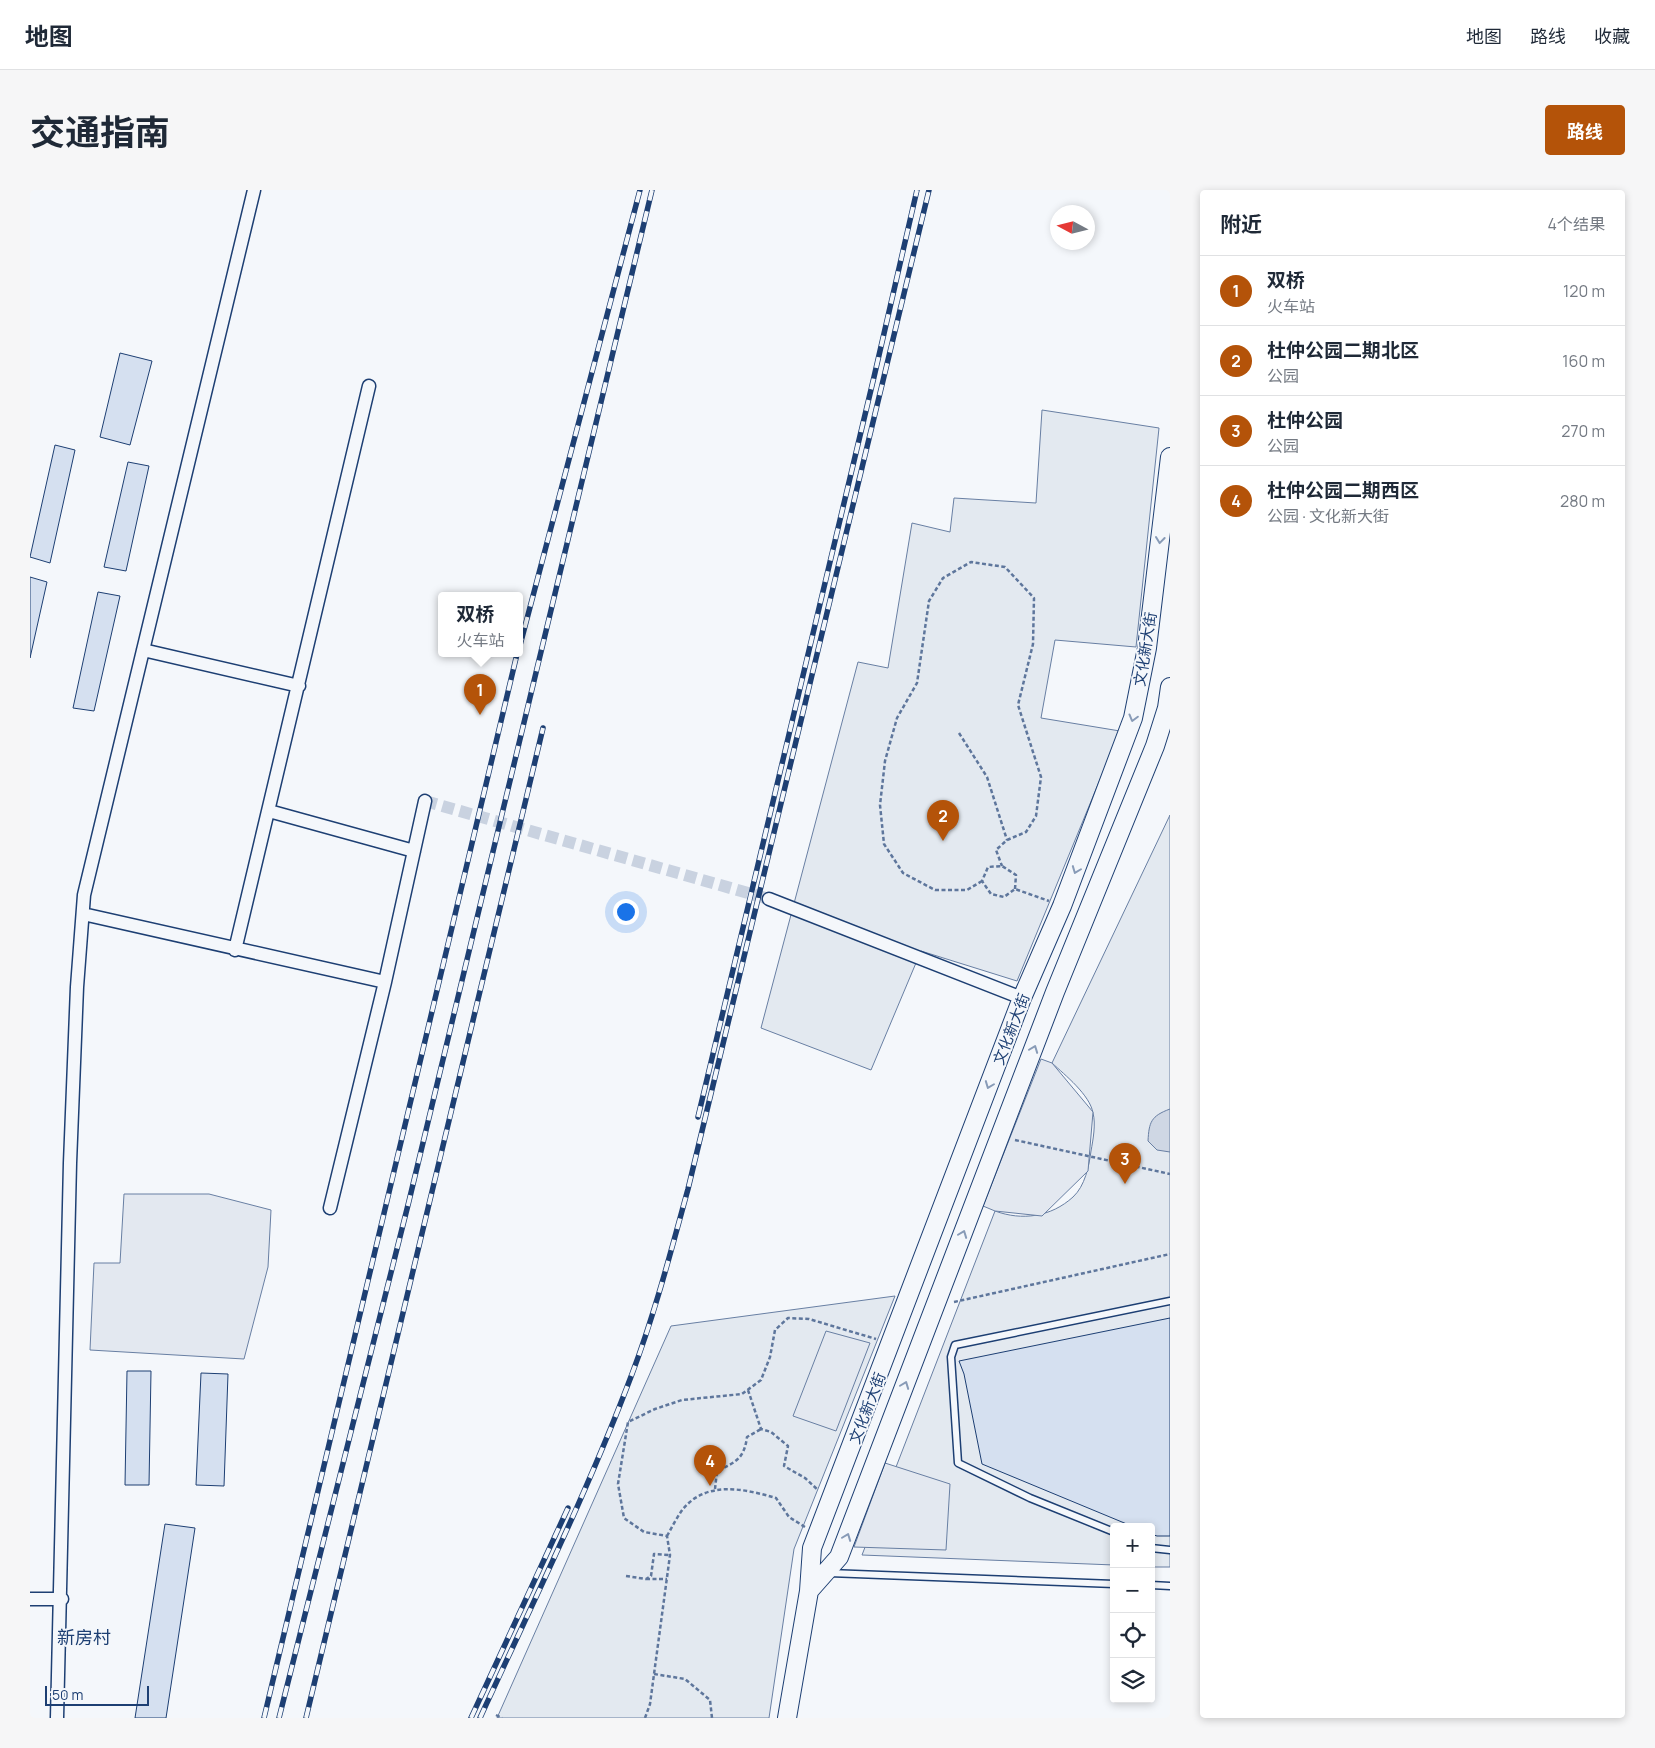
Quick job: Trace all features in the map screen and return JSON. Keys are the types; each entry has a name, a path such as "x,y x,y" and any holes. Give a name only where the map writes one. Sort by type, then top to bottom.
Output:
{"street":[{"path":"57,1718 62,1599 70,1163 77,987 84,895 254,190"},
{"path":"235,950 369,386"},
{"name":"文化新大街","path":"786,1718 809,1591 812,1548 892,1344 1022,998 1062,906 1133,718 1147,648 1170,457"},
{"path":"143,650 299,686"},
{"name":"文化新大街","path":"809,1591 839,1557 1056,992 1155,746 1167,708 1170,687"},
{"path":"330,1208 385,982 425,801"},
{"path":"269,810 414,851"},
{"path":"769,899 1022,998"},
{"path":"83,914 235,950 385,982"},
{"path":"30,1599 62,1599"}],"lane":[{"path":"1110,1530 1030,1498 958,1463 951,1357 955,1346 1170,1301"},
{"path":"1155,1548 1170,1550"},
{"path":"825,1573 1110,1584"},
{"path":"1155,1585 1170,1586"}],"path":[{"path":"1002,866 988,867 982,882 967,890 935,890 903,873 884,844 880,805 886,761 896,718 917,682 929,601 943,578 971,562 1005,567 1034,598 1033,644 1018,704 1041,777 1036,816 1026,832 1007,840 996,850 1002,866 1016,875 1015,889"},
{"path":"959,733 987,778 1007,840"},
{"path":"982,882 991,894 1004,896 1015,889"},
{"path":"1015,889 1062,906"},
{"path":"1000,1137 1170,1174"},
{"path":"935,1306 1170,1254"},
{"path":"667,1536 644,1532 624,1518 618,1484 628,1422 655,1409 682,1400 742,1394 762,1380 770,1356 775,1330 788,1318 809,1319 892,1344"},
{"path":"748,1390 761,1429"},
{"path":"714,1490 718,1471 734,1463 745,1452 747,1437 761,1429 771,1432 788,1446 784,1466 805,1478 822,1493"},
{"path":"644,1718 650,1704 667,1579 670,1555 667,1536 683,1508 709,1490 746,1490 776,1498 789,1517 809,1529 824,1518"},
{"path":"646,1579 651,1576 654,1554 670,1555"},
{"path":"626,1576 646,1579 667,1579"},
{"path":"654,1674 685,1679 710,1700 712,1718"},
{"path":"496,1715 502,1718"}],"shaded area":[{"path":"1042,410 1159,428 1136,647 1055,640 1041,718 1120,731 1017,981 921,951 871,1070 761,1028 858,662 888,668 912,523 950,532 954,498 1036,503"},
{"path":"1170,815 1170,1567 1155,1567 1155,1523 1110,1523 1110,1565 862,1555 995,1211 1015,1216 1046,1213 1073,1197 1081,1187 1086,1176 1093,1137 1094,1122 1091,1106 1082,1092 1052,1063"},
{"path":"1041,1059 1052,1063 1093,1112 1088,1171 1042,1216 995,1211 983,1206"},
{"path":"1170,1109 1170,1152 1157,1150 1148,1141 1150,1124 1159,1114"},
{"path":"124,1194 209,1194 271,1210 268,1267 244,1359 90,1350 94,1263 120,1263"},
{"path":"895,1296 794,1549 769,1718 497,1718 671,1326"},
{"path":"826,1331 870,1343 836,1431 793,1416"},
{"path":"885,1463 950,1484 946,1550 854,1547"}],"building":[{"path":"120,353 152,361 130,445 100,437"},
{"path":"55,445 75,450 50,563 30,557"},
{"path":"128,462 149,466 126,571 104,567"},
{"path":"30,577 47,582 30,658"},
{"path":"98,592 120,596 94,711 73,708"},
{"path":"1170,1318 1170,1536 1155,1535 1155,1523 1124,1523 982,1464 964,1374 959,1361"},
{"path":"127,1371 151,1371 149,1485 125,1485"},
{"path":"201,1373 228,1374 224,1486 196,1485"},
{"path":"165,1524 195,1528 166,1718 135,1718"}],"tunnel":[{"path":"425,801 769,899"}],"railway":[{"path":"523,634 640,190"},
{"path":"279,1718 409,1201 652,190"},
{"path":"698,1117 917,190"},
{"path":"480,1718 559,1547 615,1418 648,1328 662,1282 688,1189 929,190"},
{"path":"264,1718 516,657"},
{"path":"306,1718 543,728"},
{"path":"471,1718 568,1508"}],"place":[{"name":"双桥","path":"480,715"},
{"name":"杜仲公园二期北区","path":"943,841"},
{"name":"杜仲公园","path":"1125,1184"},
{"name":"杜仲公园二期西区","path":"710,1486"}],"district":[{"name":"新房村","path":"84,1637"}]}
